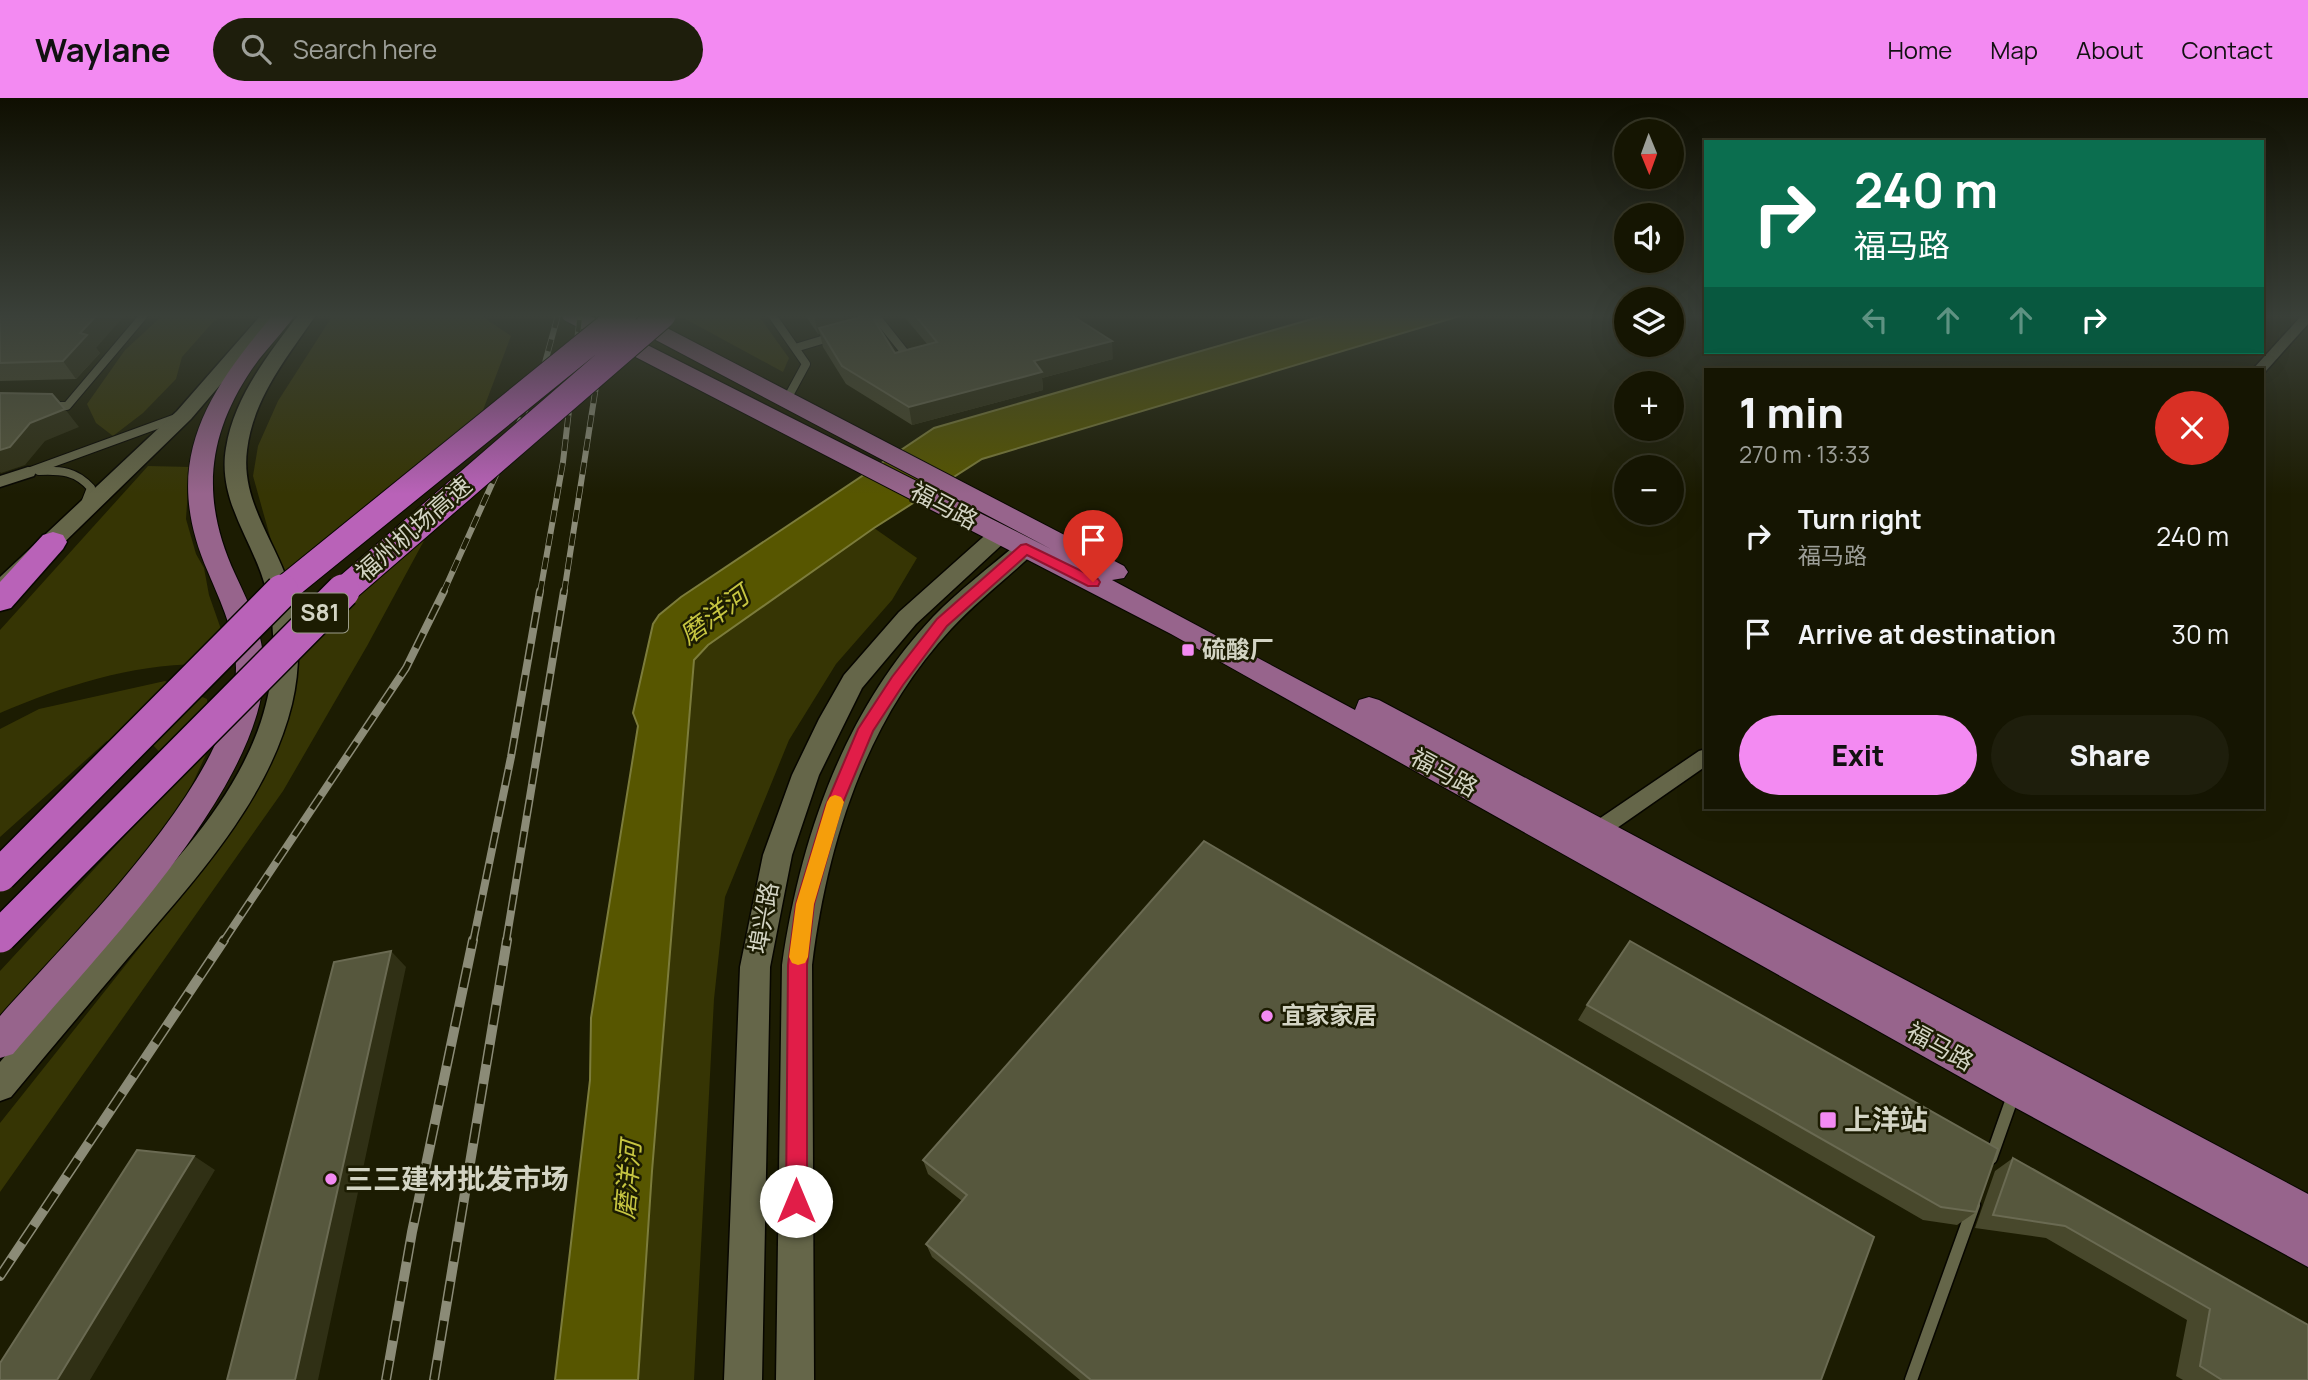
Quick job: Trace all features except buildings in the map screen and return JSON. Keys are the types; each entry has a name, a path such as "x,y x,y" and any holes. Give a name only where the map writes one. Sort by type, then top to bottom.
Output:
{"highway":[{"name":"福州机场高速","path":"0,874 291,582 549,375"},
{"name":"福州机场高速","path":"0,936 338,595 593,375"},
{"path":"0,601 53,542"}],"main road":[{"path":"0,1042 145,874 177,832 224,761 244,712 252,666 248,631 213,552 204,526 198,494 202,455 209,429 235,375"},
{"name":"福马路","path":"689,375 866,465 949,496 1597,831 2308,1214"},
{"name":"福马路","path":"740,375 893,454 1012,542 1181,627 2016,1089 2308,1247"}],"street":[{"path":"0,591 184,415 219,375"},
{"path":"0,1086 175,881 222,817 258,760 278,706 285,658 283,616 273,575 245,517 237,483 236,450 247,411 264,375"},
{"path":"0,482 28,472"},
{"name":"埠兴路","path":"743,1380 755,967 763,905 793,800 832,717 858,674 911,613 1012,542"},
{"name":"埠兴路","path":"795,1380 797,965 805,904 834,805 866,729 897,681 942,622 1012,542"},
{"path":"1597,831 1704,757"}],"lane":[{"path":"40,406 67,406 93,375"},
{"path":"787,399 800,375"},
{"path":"28,472 184,415"},
{"path":"28,472 67,470 82,476 91,488 78,519"},
{"path":"1987,1169 2016,1089"},
{"path":"1911,1380 1978,1194"}],"shaded area":[{"path":"108,375 177,375 143,413 113,436 96,423 87,404"},
{"path":"295,375 496,375 477,426 281,576 253,476 258,446 278,401"},
{"path":"148,466 192,467 189,474 186,519 196,554 204,568 209,595 222,632 199,664 148,668 97,679 0,713 0,630"},
{"path":"433,524 367,646 283,791 0,1192 0,1123 198,874 251,775 291,651"},
{"path":"874,528 917,558 892,600 836,664 789,740 725,897 714,999 694,1380 638,1380 652,1171 694,660 708,645"},
{"path":"165,681 207,699 210,746 189,791 157,843 0,1027 0,971 181,775 151,743 107,741 0,837 0,729 39,709"}],"water":[{"name":"磨洋河","path":"1118,375 1263,375 982,459 874,528 708,645 694,660 652,1171 638,1380 555,1380 590,1080 591,1018 638,726 633,713 653,624 659,615 681,597 934,428"}],"railway":[{"path":"443,593 541,375"},
{"path":"540,593 563,462 573,375"},
{"path":"564,593 598,375"},
{"path":"223,942 406,668 444,591"},
{"path":"473,942 511,757 540,591"},
{"path":"506,942 564,591"},
{"path":"0,1276 224,940"},
{"path":"386,1380 412,1232 473,940"},
{"path":"434,1380 507,940"}],"slow traffic":[{"path":"798,957 805,904 835,802"}],"place":[{"name":"硫酸厂","path":"1188,650"},
{"name":"宜家家居","path":"1267,1016"},
{"name":"上洋站","path":"1828,1120"},
{"name":"三三建材批发市场","path":"331,1179"}],"route":[{"path":"796,1201 797,965 805,904 834,805 866,729 897,681 942,622 1026,548 1093,582"}]}
